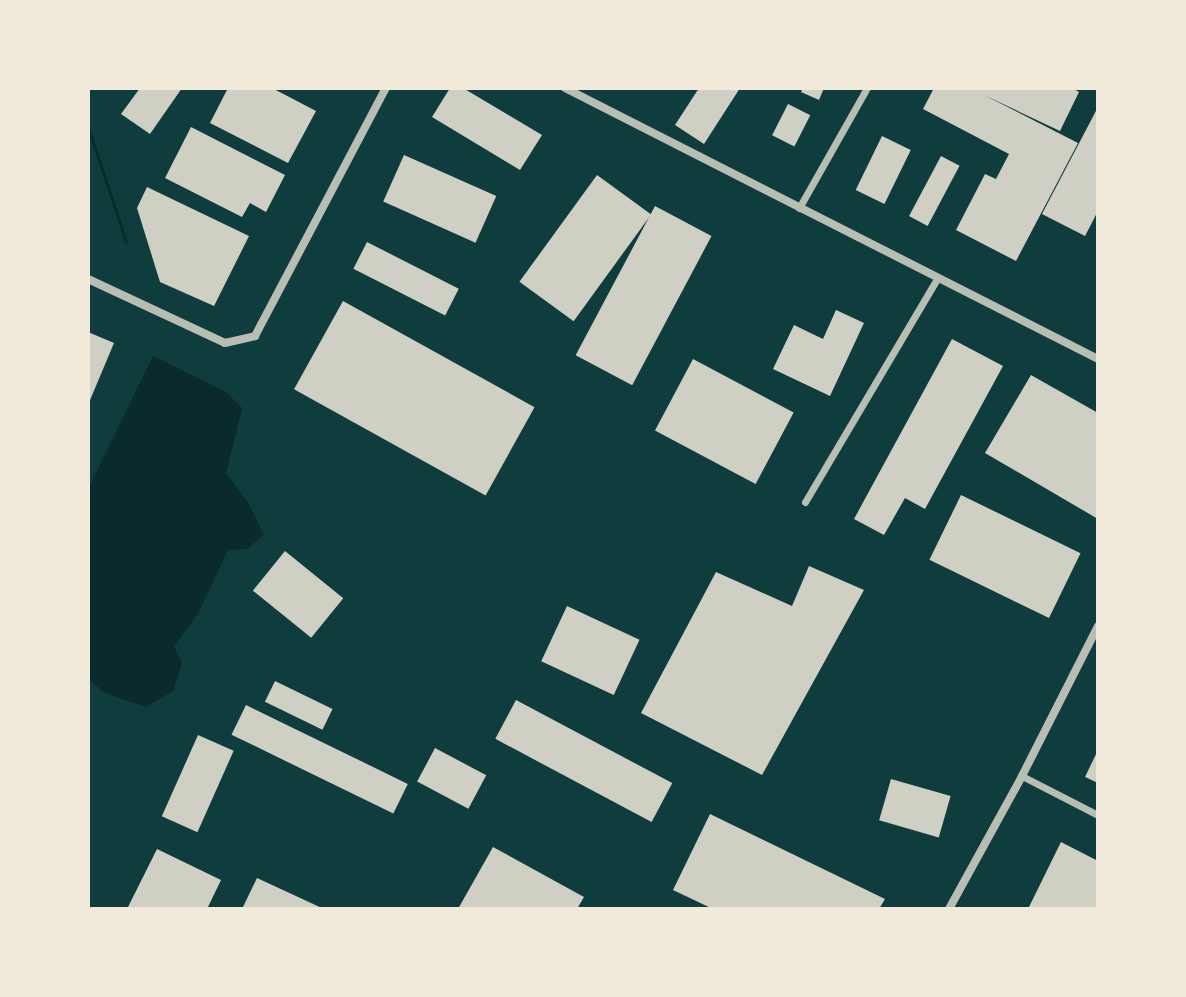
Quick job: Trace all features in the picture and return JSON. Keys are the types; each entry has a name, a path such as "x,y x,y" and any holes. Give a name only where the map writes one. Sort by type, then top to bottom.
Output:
{"street":[{"path":"88,279 225,343 255,336 386,88"},
{"path":"565,88 1098,359"},
{"path":"799,208 867,88"},
{"path":"805,502 938,277"},
{"path":"949,909 1022,776 1098,626"},
{"path":"1022,776 1098,815"}],"water":[{"path":"153,356 226,392 242,408 226,473 248,502 264,535 247,549 228,550 199,612 174,647 182,663 173,691 146,707 105,693 88,679 88,489"}],"building":[{"path":"140,88 182,88 150,134 121,114"},
{"path":"228,88 272,88 316,111 288,163 210,123"},
{"path":"450,88 463,88 542,135 520,170 432,117"},
{"path":"699,88 740,88 704,144 675,125"},
{"path":"803,88 824,88 819,100 801,92"},
{"path":"934,88 1072,88 1079,92 1060,131 984,95 1078,143 1016,261 956,230 985,174 996,179 1009,154 923,109"},
{"path":"788,104 810,115 794,147 772,135"},
{"path":"1098,107 1098,211 1085,236 1042,214"},
{"path":"191,127 285,175 266,212 250,203 242,217 165,178"},
{"path":"882,136 911,150 884,204 856,190"},
{"path":"404,155 496,196 476,243 383,202"},
{"path":"941,156 960,166 928,226 909,216"},
{"path":"597,175 651,214 574,321 519,282"},
{"path":"147,187 249,236 214,306 160,282 137,208"},
{"path":"655,206 712,236 632,385 576,355"},
{"path":"367,242 459,289 445,315 353,269"},
{"path":"343,301 535,407 486,496 294,389"},
{"path":"836,310 864,323 830,396 773,369 794,325 823,339"},
{"path":"88,332 114,343 88,405"},
{"path":"952,339 1003,366 925,509 905,498 884,535 854,519"},
{"path":"693,359 794,413 756,484 655,431"},
{"path":"1031,375 1098,413 1098,519 985,453"},
{"path":"961,495 1081,553 1049,618 929,560"},
{"path":"285,551 343,598 311,638 253,591"},
{"path":"809,566 864,590 762,775 641,713 716,572 792,606"},
{"path":"567,606 640,640 614,695 541,661"},
{"path":"275,681 333,709 322,730 265,702"},
{"path":"516,700 672,783 652,822 495,739"},
{"path":"246,705 408,784 393,814 232,735"},
{"path":"198,735 234,751 197,832 162,816"},
{"path":"435,748 486,775 468,809 417,782"},
{"path":"1098,750 1098,783 1085,777"},
{"path":"891,779 951,796 939,837 879,820"},
{"path":"710,814 885,899 879,909 713,909 673,890"},
{"path":"1061,842 1098,861 1098,909 1028,909"},
{"path":"493,847 584,897 577,909 458,909"},
{"path":"157,849 221,880 207,909 127,909"},
{"path":"257,878 324,909 242,909"}],"waterway":[{"path":"88,127 126,242"}]}
